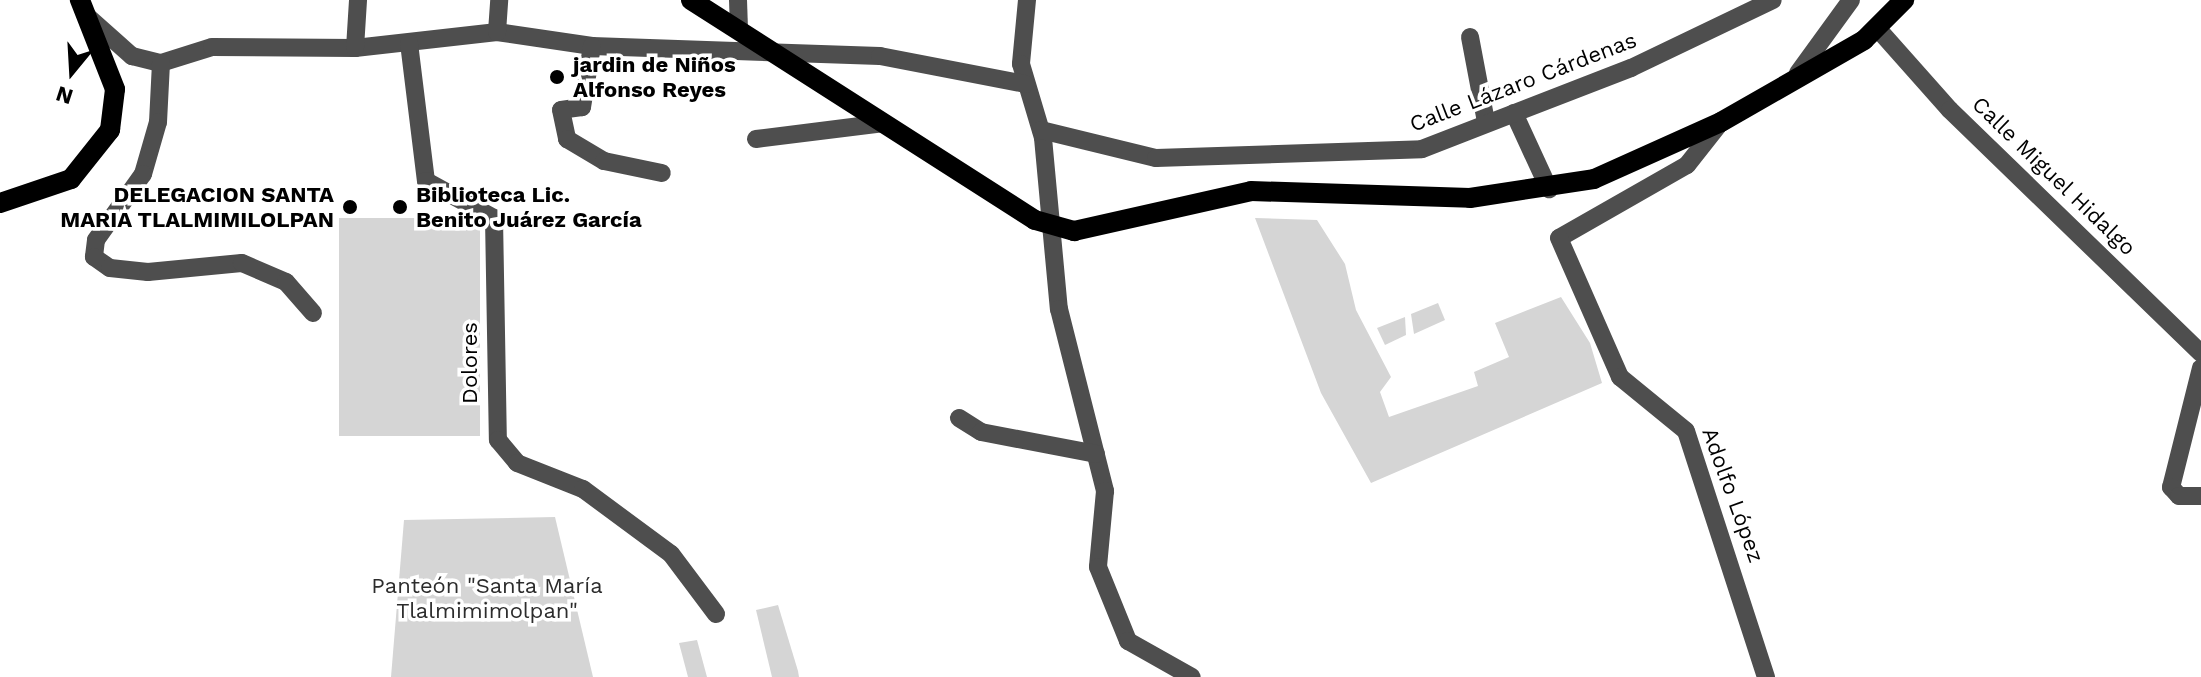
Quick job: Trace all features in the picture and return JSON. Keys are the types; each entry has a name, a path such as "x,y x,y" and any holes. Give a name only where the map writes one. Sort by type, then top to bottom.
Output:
{"main road":[{"path":"691,0 1050,227 1097,229 1251,191 1455,199 1549,189 1623,169 1721,122 1798,73 1878,29 1904,0"},
{"path":"0,203 71,179 110,130 115,89 84,8"}],"street":[{"path":"355,48 358,0"},
{"path":"497,32 499,0"},
{"path":"738,0 739,30"},
{"path":"1027,0 1025,84 1041,130 1059,309 1105,491 1098,567 1124,634 1137,650 1192,677"},
{"name":"Calle Lázaro Cárdenas","path":"1041,130 1156,158 1379,155 1446,142 1486,122 1514,113 1773,0"},
{"path":"1798,73 1851,0"},
{"path":"84,8 132,56 161,63 212,47 355,48 497,32 592,46 765,47 880,56 1025,84"},
{"name":"Calle Miguel Hidalgo","path":"1878,29 1950,110 2201,353"},
{"path":"1470,37 1486,122"},
{"name":"Dolores","path":"409,43 426,181 494,218 498,440 517,463 583,489 671,554 716,614"},
{"path":"592,46 582,107 561,110 567,139 604,161 662,173"},
{"path":"161,63 158,122 143,174 96,240 94,257 110,268 148,272 242,263 286,282 313,313"},
{"path":"1514,113 1549,189"},
{"name":"Adolfo López","path":"1721,122 1687,165 1559,238 1620,377 1686,431 1766,677"},
{"path":"756,139 884,123"},
{"path":"2201,368 2171,487 2179,496 2201,496"},
{"path":"959,418 981,432 1096,454"}],"green space":[{"path":"339,218 480,218 480,436 339,436"},
{"path":"1255,218 1317,220 1345,264 1356,310 1391,377 1380,392 1389,417 1478,386 1474,372 1509,357 1495,323 1561,297 1590,343 1602,383 1371,483 1321,393"},
{"path":"1438,303 1445,320 1414,334 1411,314"},
{"path":"1405,317 1406,335 1385,345 1377,328"},
{"name":"Panteón \"Santa María Tlalmimimolpan\"","path":"555,517 593,677 391,677 404,520"},
{"path":"778,605 799,677 772,677 756,610"},
{"path":"697,640 707,677 688,677 679,643"}],"place":[{"name":"jardin de Niños Alfonso Reyes","path":"557,77"},
{"name":"DELEGACION SANTA MARIA TLALMIMILOLPAN","path":"350,207"},
{"name":"Biblioteca Lic. Benito Juárez García","path":"400,207"}]}
